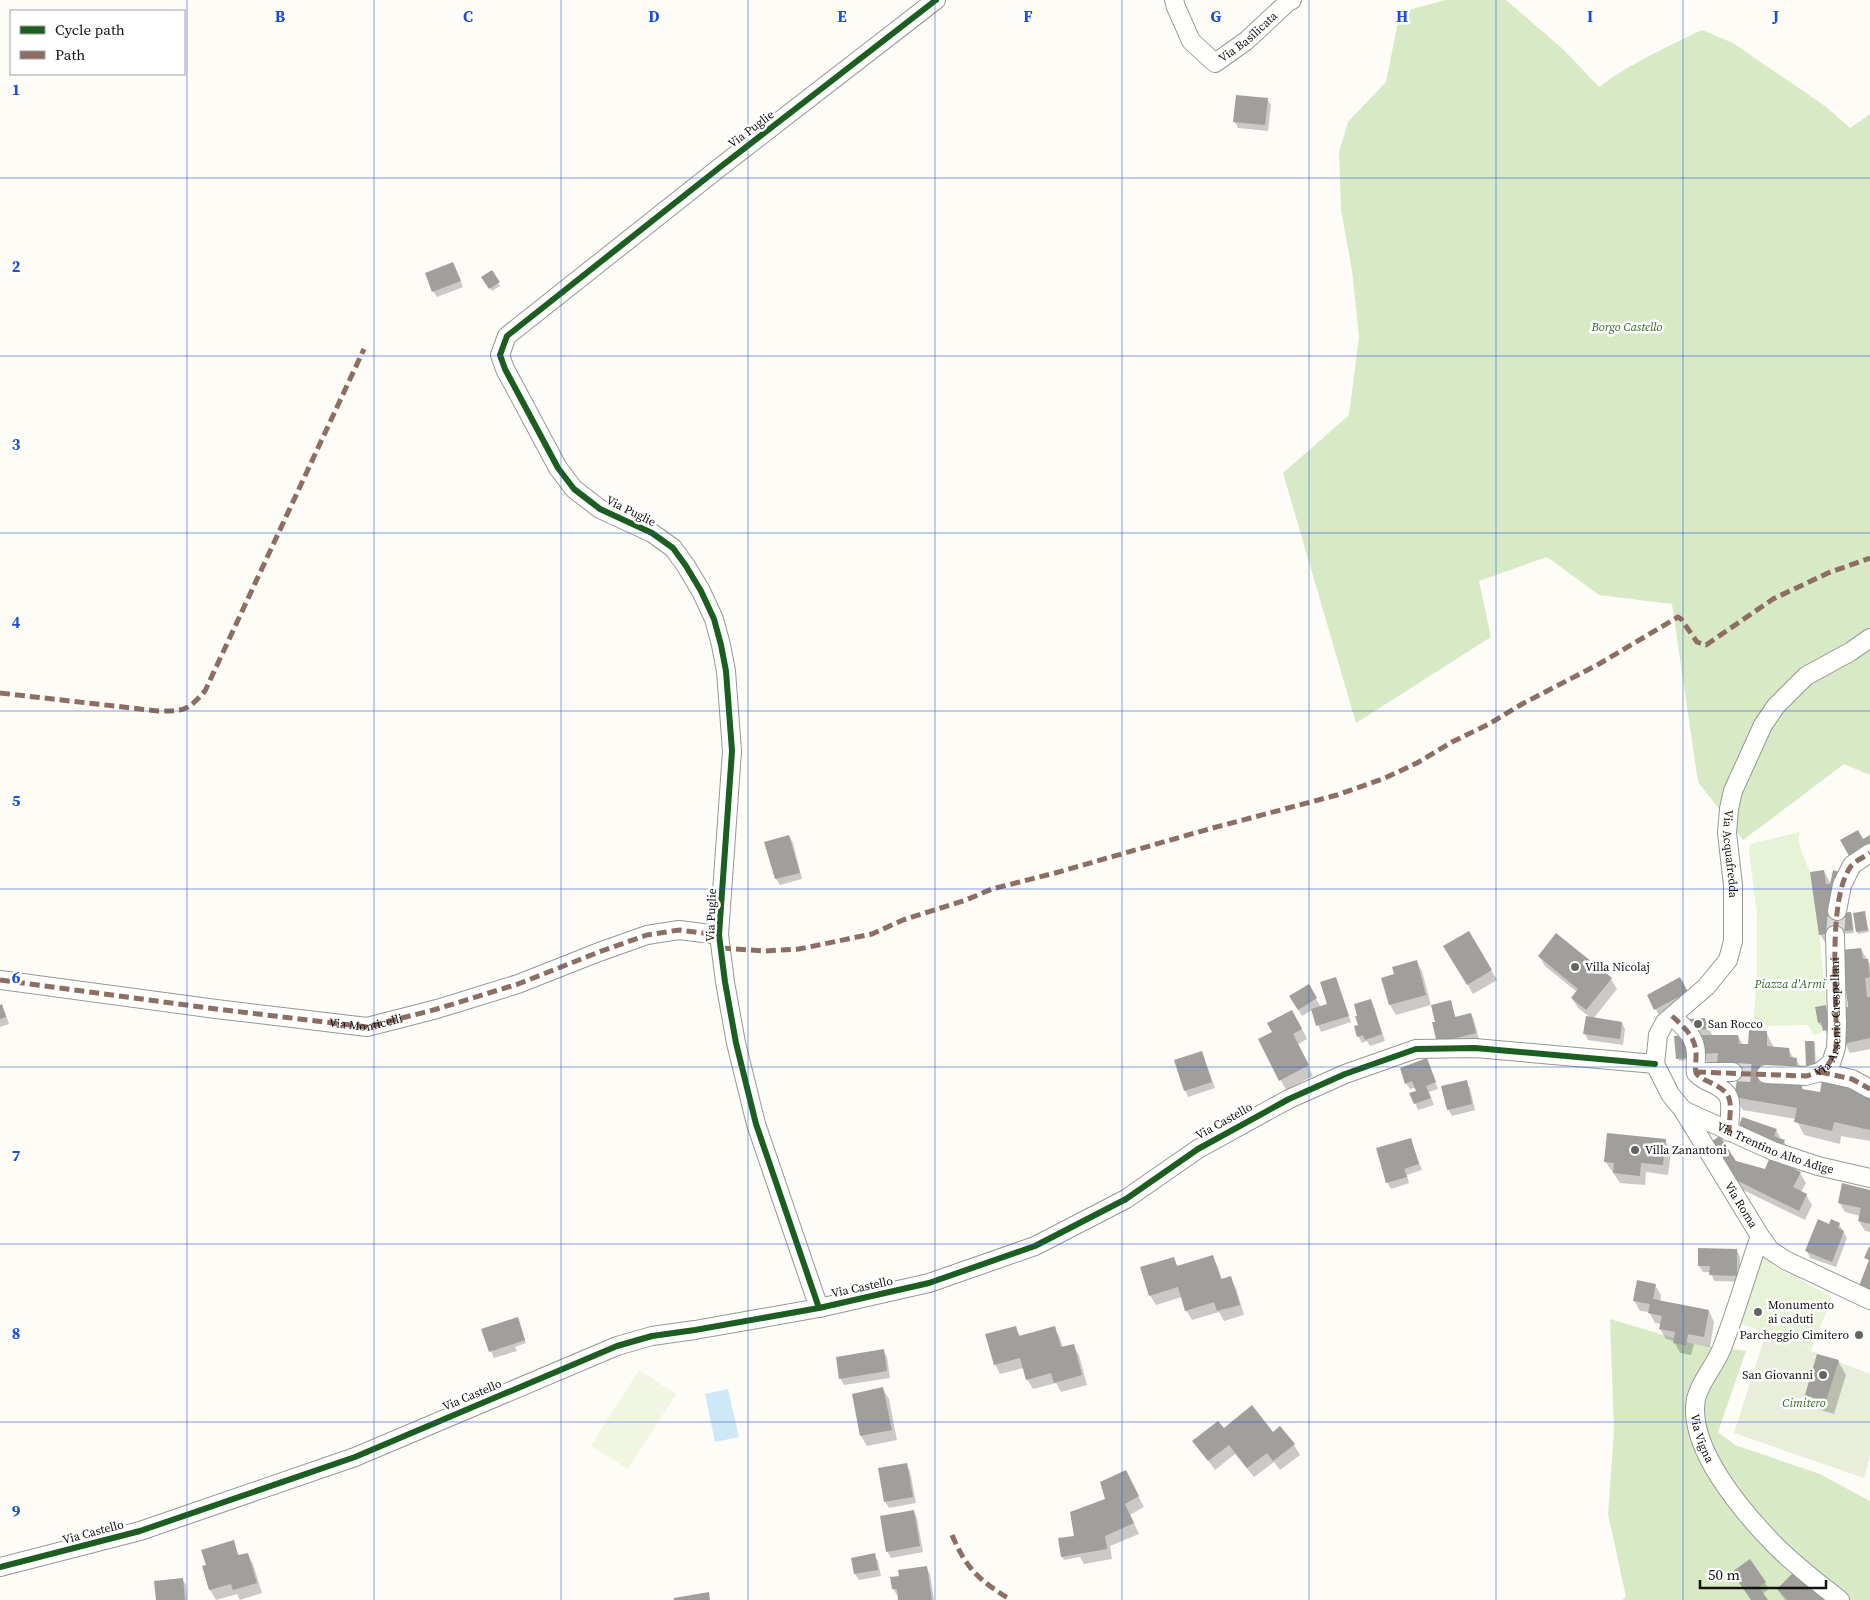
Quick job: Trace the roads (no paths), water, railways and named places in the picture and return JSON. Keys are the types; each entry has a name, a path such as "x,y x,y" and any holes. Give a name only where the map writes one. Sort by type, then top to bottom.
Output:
{"street":[{"name":"Via Puglie","path":"819,1308 756,1124 736,1043 725,982 719,935 732,751 726,671 714,619 691,574 673,548 652,533 600,509 574,489 558,468 505,369 500,355 507,336 936,0"},
{"name":"Via Basilicata","path":"1174,0 1191,41 1215,63 1246,40 1292,0"},
{"name":"Via Acquafredda","path":"1655,1064 1658,1035 1665,1022 1706,987 1728,960 1733,941 1734,921 1733,885 1727,834 1729,809 1733,791 1764,725 1776,706 1806,676 1850,652 1870,638"},
{"path":"1838,911 1842,885 1852,865 1870,853"},
{"name":"Via Monticelli","path":"0,980 367,1027 437,1009 518,984 647,935 680,930 719,935"},
{"name":"Via Arsenio Crespellani","path":"1766,1074 1806,1076 1820,1072 1831,1063 1836,1048 1835,935"},
{"path":"1672,1016 1687,1030 1695,1043 1696,1072 1700,1077 1720,1086 1727,1092 1730,1102 1729,1132"},
{"name":"Via Castello","path":"0,1568 140,1531 355,1457 617,1346 652,1336 819,1308 929,1284 1035,1246 1126,1199 1198,1149 1289,1099 1345,1074 1416,1049 1475,1048 1655,1064"},
{"name":"Via Roma","path":"1655,1064 1670,1094 1683,1110 1770,1250 1785,1260 1870,1300"},
{"path":"1696,1072 1734,1072"},
{"path":"1820,1072 1852,1079 1870,1089"},
{"name":"Via Trentino Alto Adige","path":"1683,1110 1773,1152 1818,1166 1870,1178"},
{"name":"Via Vigna","path":"1760,1236 1721,1350 1704,1379 1696,1399 1696,1418 1701,1442 1711,1464 1746,1513 1773,1543 1840,1600"}],"water":[{"path":"728,1389 739,1437 715,1442 705,1394"}],"tunnel":[{"path":"1835,935 1837,911"},
{"path":"1733,1072 1766,1074"}],"place":[{"name":"Villa Nicolaj","path":"1575,967"},
{"name":"San Rocco","path":"1698,1024"},
{"name":"Villa Zanantoni","path":"1635,1150"},
{"name":"Monumento ai caduti","path":"1758,1312"},
{"name":"Parcheggio Cimitero","path":"1859,1335"},
{"name":"San Giovanni","path":"1823,1375"}],"park label":[{"name":"Borgo Castello","path":"1627,327"},
{"name":"Piazza d'Armi","path":"1790,984"},
{"name":"Cimitero","path":"1804,1403"}]}
